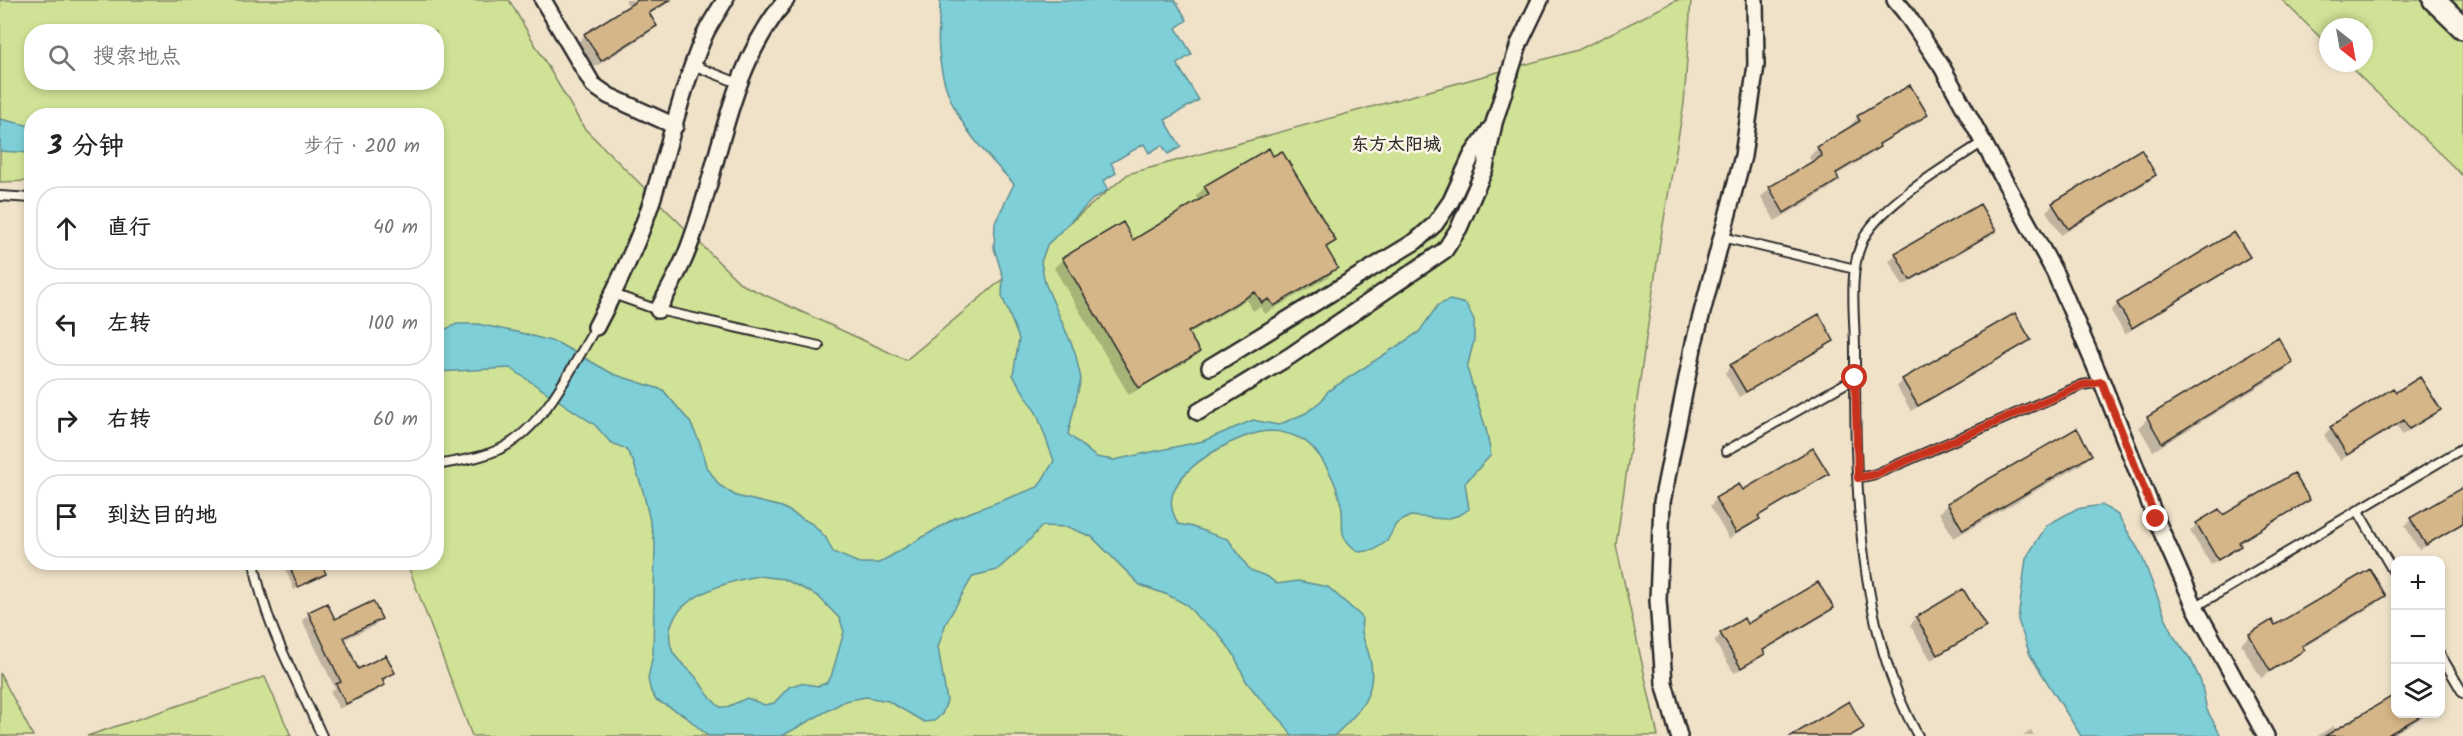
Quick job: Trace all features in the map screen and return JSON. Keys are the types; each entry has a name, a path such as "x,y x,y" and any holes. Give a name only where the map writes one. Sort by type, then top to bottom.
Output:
{"main road":[{"path":"2434,0 2463,27"}],"street":[{"path":"543,0 593,85 609,96 675,126"},
{"path":"596,327 613,294 653,200 693,65 705,34 725,0"},
{"path":"658,310 685,257 738,82 772,17 786,0"},
{"path":"1198,412 1290,356 1445,250 1459,228 1485,168 1494,123 1519,44 1540,0"},
{"path":"1679,736 1664,683 1658,600 1662,502 1694,343 1743,156 1756,65 1755,0"},
{"path":"1895,0 1942,68 2055,273 2102,382 2156,519 2195,607 2266,736"},
{"path":"1210,367 1416,241 1435,224 1451,201 1472,155 1494,123"}],"lane":[{"path":"693,65 738,82"},
{"path":"1918,736 1891,673 1874,620 1863,551 1855,378 1855,269 1861,243 1873,221 1889,207 1983,142"},
{"path":"0,196 24,198"},
{"path":"1722,237 1855,269"},
{"path":"613,294 658,310 819,346"},
{"path":"444,464 484,456 505,447 525,432 547,405 596,327"},
{"path":"1726,451 1855,378"},
{"path":"1858,478 1876,474 2082,385 2102,382"},
{"path":"2195,607 2463,448"},
{"path":"2358,511 2391,567"},
{"path":"255,570 258,587 276,636 322,736"},
{"path":"2445,662 2463,693"}],"green space":[{"path":"0,0 509,0 584,128 741,284 906,360 1128,174 1578,50 1677,0 1691,0 1684,104 1660,242 1616,545 1658,736 472,736 410,570 444,570 444,108 24,108 24,181 0,182"},
{"path":"2282,0 2463,0 2463,176 2355,72 2373,72 2373,18 2319,18 2319,36"},
{"path":"0,673 33,736 0,736"},
{"path":"264,677 291,736 87,736"}],"water":[{"path":"940,0 1175,0 1187,20 1176,28 1192,54 1177,64 1199,100 1165,120 1181,147 1168,154 1162,145 1149,153 1144,144 1111,163 1116,173 1103,181 1108,190 1093,199 1047,245 1041,262 1045,283 1075,352 1081,379 1068,434 1096,457 1114,460 1203,441 1253,420 1278,425 1306,413 1322,400 1328,391 1419,332 1438,305 1450,300 1466,304 1474,320 1474,340 1467,368 1486,429 1491,455 1465,483 1469,509 1460,515 1445,519 1410,516 1396,524 1387,541 1374,550 1359,552 1346,541 1342,531 1339,495 1320,456 1305,441 1273,431 1244,437 1214,451 1188,471 1173,493 1173,513 1178,524 1228,539 1250,570 1268,577 1277,584 1298,581 1328,587 1362,617 1363,635 1372,672 1371,683 1358,711 1334,736 1292,736 1283,722 1246,681 1233,653 1217,632 1199,619 1187,605 1140,585 1092,537 1068,527 1042,526 997,570 973,576 946,623 938,647 947,701 942,714 934,721 924,722 888,701 866,697 845,701 782,736 708,736 684,715 656,700 651,692 648,679 653,654 655,543 643,491 633,461 626,449 610,442 595,425 510,368 444,372 444,330 457,324 478,324 558,343 613,374 663,390 690,422 700,443 706,466 719,485 736,496 782,507 814,525 826,538 833,552 859,563 879,563 955,518 1038,487 1054,461 1037,414 1013,375 1019,339 1002,296 1003,277 994,248 995,223 1014,184 975,140 954,108 942,72 938,38","holes":["758,576 784,579 818,596 840,619 844,632 831,677 826,683 818,686 800,683 789,687 774,703 765,705 747,698 727,707 720,707 694,675 677,659 671,647 670,631 675,617 685,605 698,596 729,583"]},
{"path":"0,119 24,124 24,153 0,151"},
{"path":"2102,505 2118,515 2141,554 2172,634 2191,660 2201,682 2207,710 2221,736 2081,736 2030,655 2018,620 2026,558 2047,525 2076,509"}],"building":[{"path":"638,0 670,0 649,13 657,26 601,61 584,34"},
{"path":"1910,85 1928,115 1836,173 1839,180 1784,213 1769,187 1822,156 1817,147 1860,121 1857,116"},
{"path":"1269,148 1273,156 1282,151 1336,241 1326,247 1338,268 1274,306 1269,299 1262,303 1255,292 1188,332 1200,352 1139,388 1062,258 1123,222 1133,240 1209,194 1204,186"},
{"path":"2141,149 2156,175 2068,229 2052,203"},
{"path":"1980,204 1996,231 1910,280 1895,253"},
{"path":"2234,232 2250,257 2132,328 2117,303"},
{"path":"2015,313 2031,340 1918,406 1902,379"},
{"path":"1819,314 1834,341 1746,392 1730,365"},
{"path":"2278,337 2293,363 2162,443 2147,417"},
{"path":"2420,377 2441,410 2409,429 2404,420 2347,455 2330,427 2393,388 2396,392"},
{"path":"2077,428 2092,455 1963,530 1947,503"},
{"path":"1813,448 1829,474 1758,516 1760,519 1736,533 1715,498 1739,484 1743,490"},
{"path":"2294,473 2310,500 2239,542 2241,546 2218,560 2196,523 2219,509 2223,515"},
{"path":"2463,487 2463,523 2426,545 2410,518"},
{"path":"2370,569 2386,596 2302,646 2305,650 2270,671 2249,634 2272,620 2275,625"},
{"path":"291,570 324,570 326,574 298,587"},
{"path":"1818,582 1834,608 1763,650 1765,654 1741,668 1720,633 1744,618 1747,624"},
{"path":"1963,589 1986,627 1938,655 1916,617"},
{"path":"373,601 382,619 344,637 358,669 386,655 395,673 382,679 385,685 346,704 336,684 341,682 308,612 327,603 335,619"},
{"path":"2391,697 2391,718 2417,718 2386,736 2325,736"},
{"path":"1849,701 1864,728 1850,736 1791,736"}],"district":[{"name":"东方太阳城","path":"1396,145"}],"route":[{"path":"1855,378 1858,478 1876,474 2082,385 2102,382 2156,519"}]}
